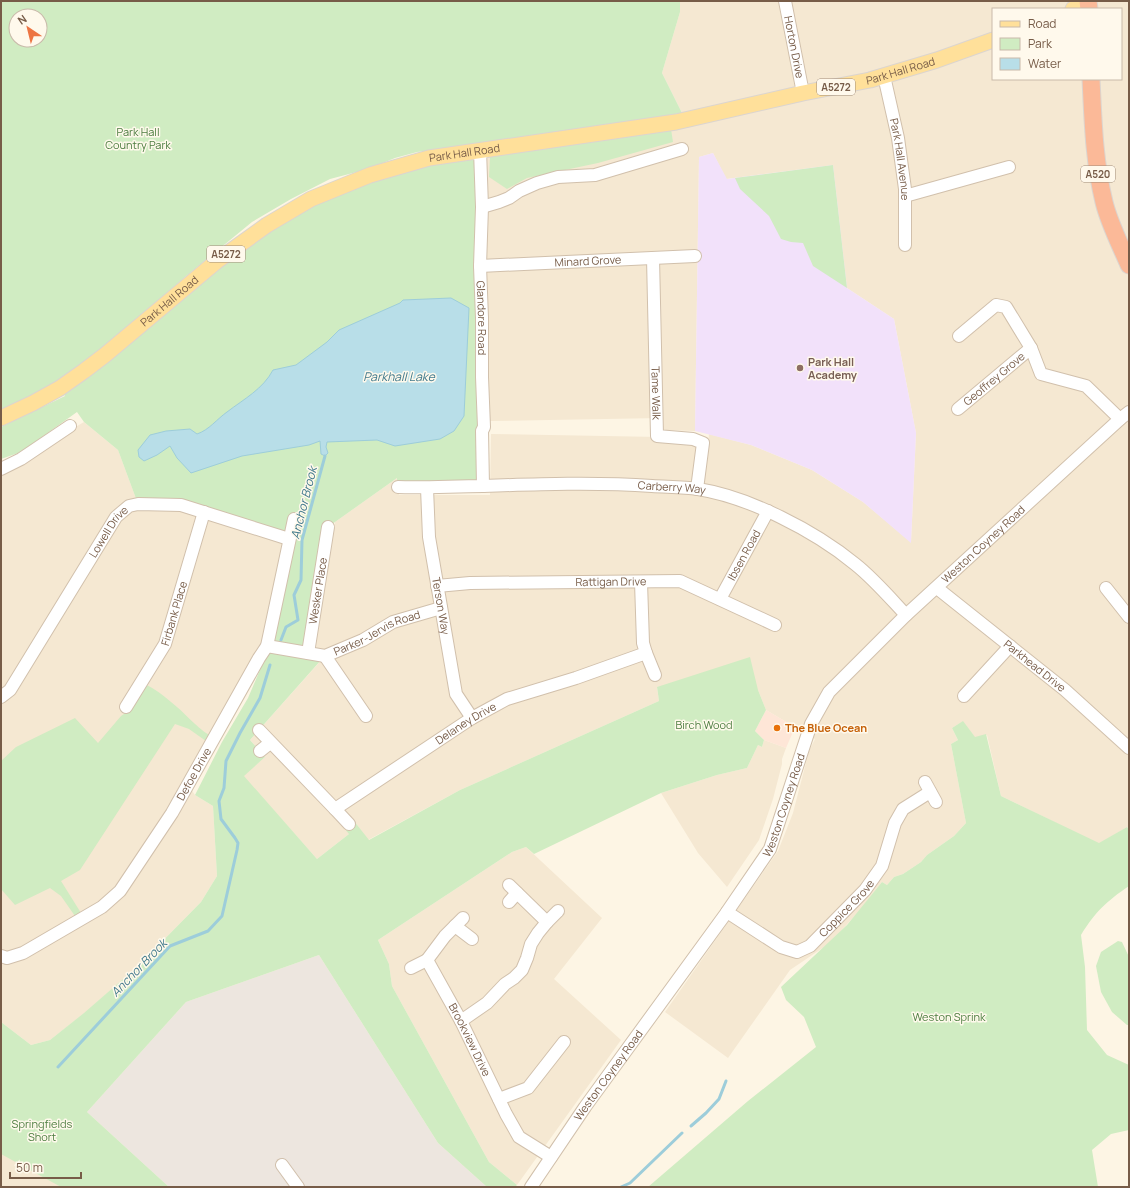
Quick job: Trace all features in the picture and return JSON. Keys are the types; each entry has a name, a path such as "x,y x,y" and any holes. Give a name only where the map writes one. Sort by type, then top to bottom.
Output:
{"highway":[{"name":"A520","path":"1091,80 1097,168 1104,203 1113,229 1129,265"}],"main road":[{"name":"Park Hall Road","path":"1,418 60,388 84,371 217,261 266,224 298,206 338,187 370,175 429,158 676,122 884,76 937,60 992,40"}],"street":[{"name":"Horton Drive","path":"785,1 803,93"},
{"name":"Park Hall Avenue","path":"884,76 898,138 905,196 905,245"},
{"path":"482,207 509,198 519,191 537,183 558,177 595,175 682,149"},
{"name":"Glandore Road","path":"480,150 482,207 480,266 484,427 482,431 483,486"},
{"path":"905,196 1009,167"},
{"name":"Minard Grove","path":"480,266 695,256"},
{"name":"Tame Walk","path":"653,258 657,436 693,440 703,443 697,489"},
{"path":"959,336 996,305 1006,307 1031,348 1041,374 1086,386 1124,416"},
{"name":"Geoffrey Grove","path":"958,409 1031,348"},
{"name":"Weston Coyney Road","path":"531,1187 590,1101 727,912 770,849 810,724 829,692 906,615 1124,416"},
{"path":"1,469 11,466 21,460 70,426"},
{"name":"Carberry Way","path":"398,487 427,488 621,484 697,489 724,495 768,511 828,543 851,560 884,590 906,615"},
{"name":"Terson Way","path":"427,488 429,537 456,694 472,718"},
{"name":"Lowell Drive","path":"1,697 10,690 116,517 129,506 138,504 181,505 289,539"},
{"name":"Ibsen Road","path":"720,600 768,511"},
{"name":"Firbank Place","path":"126,707 165,644 204,512"},
{"name":"Defoe Drive","path":"1,956 7,958 23,953 102,907 120,891 172,813 267,646 294,519"},
{"name":"Wesker Place","path":"308,653 328,528"},
{"name":"Rattigan Drive","path":"437,586 470,583 680,581 775,625"},
{"path":"641,582 643,643 655,675"},
{"name":"Parkhead Drive","path":"937,588 1065,690 1129,748"},
{"path":"1106,588 1129,617"},
{"name":"Parker-Jervis Road","path":"267,646 325,656 364,640 393,622 441,608"},
{"path":"964,696 1010,646"},
{"name":"Delaney Drive","path":"335,809 472,718 507,699 576,678 646,653"},
{"path":"325,656 366,716"},
{"path":"259,730 349,824"},
{"path":"260,751 270,743"},
{"name":"Coppice Grove","path":"727,912 781,947 797,952 810,946 865,890 882,866 895,823 903,809 930,792"},
{"path":"512,893 547,922"},
{"path":"461,1021 486,1003 522,970 528,958 531,944 547,922 558,911"},
{"path":"411,968 427,960 445,936 459,922 472,939"},
{"name":"Brookview Drive","path":"427,960 461,1021 506,1114 519,1136 551,1157"},
{"path":"499,1099 528,1088 564,1042"},
{"path":"282,1165 298,1187"}],"shaded area":[{"path":"680,1 1129,1 1129,830 1127,827 1099,844 1001,796 987,735 975,738 962,722 952,728 958,740 951,744 966,823 954,836 927,855 921,862 903,874 894,877 887,885 882,882 861,909 830,943 790,970 728,1058 665,1012 778,851 793,813 809,751 815,739 766,710 758,690 657,688 659,701 460,790 368,840 354,821 349,834 317,859 243,776 265,757 250,740 325,656 316,649 317,630 335,522 397,478 399,495 490,495 491,434 660,437 701,442 704,483 709,434 751,445 812,470 863,502 911,542 916,433 894,319 847,288 833,165 726,179 713,153 699,157 695,431 662,430 661,418 490,421 480,150 687,119 682,113 662,73 680,12"},
{"name":"Park Hall Academy","path":"713,153 727,179 833,165 847,288 894,319 916,433 911,543 863,502 812,470 751,445 695,431 699,157"},
{"path":"84,422 118,450 138,504 181,505 289,539 267,646 188,785 195,795 213,806 217,876 201,902 138,966 86,1012 50,1040 31,1045 1,1022 1,466 21,459"},
{"path":"766,710 795,727 786,748 764,740 755,731"},
{"path":"764,740 786,748 782,759 782,764 773,799 759,840 727,887 698,853 661,793 717,775 747,768 758,745 762,747"},
{"path":"526,847 602,918 554,979 621,1040 517,1185 489,1162 392,986 389,964 378,940 512,852"},
{"path":"319,955 438,1143 487,1187 169,1187 87,1112 186,1002"},
{"path":"1,1148 55,1183 61,1187 1,1187"}],"green space":[{"name":"Park Hall Country Park","path":"1,1 680,1 680,12 662,73 682,113 504,141 417,152 395,158 368,169 330,179 291,199 252,222 185,277 101,352 48,387 1,411"},
{"path":"671,129 673,142 598,163 527,178 507,189 489,177 490,157 500,154"},
{"path":"480,150 483,486 397,484 397,478 328,527 308,653 267,646 290,539 181,505 138,504 118,450 84,422 77,412 21,452 1,459 1,427 65,396 60,388 213,264 338,187"},
{"path":"833,165 847,288 813,266 803,243 781,239 769,216 740,189 735,178"},
{"path":"268,651 322,659 250,740 265,757 244,776 317,859 349,834 344,828 354,821 369,840 460,790 659,701 657,687 750,657 758,690 766,710 755,731 764,740 762,747 758,745 747,768 717,775 661,793 534,854 526,847 512,852 378,940 389,964 392,986 489,1162 517,1185 515,1187 487,1187 438,1143 319,955 186,1002 87,1112 169,1187 61,1187 1,1154 1,1022 31,1045 50,1040 84,1013 138,966 201,902 217,876 213,806 195,795 222,742 248,698"},
{"path":"145,684 165,697 209,735 206,741 189,729 175,724 80,870 61,881 81,913 75,916 61,896 50,888 15,905 1,889 1,761 16,747 75,718 98,743 121,716 127,712"},
{"name":"Weston Sprink","path":"963,721 975,737 986,734 1001,796 1099,843 1127,827 1129,830 1129,886 1102,908 1091,920 1081,935 1085,967 1087,1030 1107,1055 1129,1065 1129,1130 1111,1134 1092,1150 1098,1187 648,1187 748,1101 816,1047 804,1017 786,1000 781,987 847,925 882,882 887,885 894,877 903,874 921,862 927,855 954,836 966,823 951,744 958,740 952,728"},
{"path":"1118,941 1122,942 1129,957 1129,1025 1127,1025 1112,1012 1101,992 1096,966 1101,952"}],"water":[{"name":"Parkhall Lake","path":"451,298 469,308 464,416 454,431 440,439 395,446 377,440 327,442 326,447 328,453 325,456 321,454 320,441 309,445 242,456 191,473 177,458 170,446 157,455 144,461 139,457 138,450 150,435 166,431 190,429 197,434 201,432 259,388 273,370 296,365 327,342 339,330 400,303 403,300"}],"waterway":[{"name":"Anchor Brook","path":"281,640 286,627 298,620 294,595 301,580 302,540 325,456"},
{"name":"Anchor Brook","path":"58,1067 170,946 208,931 222,916 238,843 221,819 219,801 224,788 226,761 260,698 270,665"},
{"path":"691,1126 719,1099 726,1081"},
{"path":"621,1187 630,1183 682,1133"}],"place":[{"name":"Park Hall Academy","path":"800,368"},
{"name":"The Blue Ocean","path":"777,728"}],"park label":[{"name":"Birch Wood","path":"704,725"},
{"name":"Springfields Short","path":"42,1130"}]}
